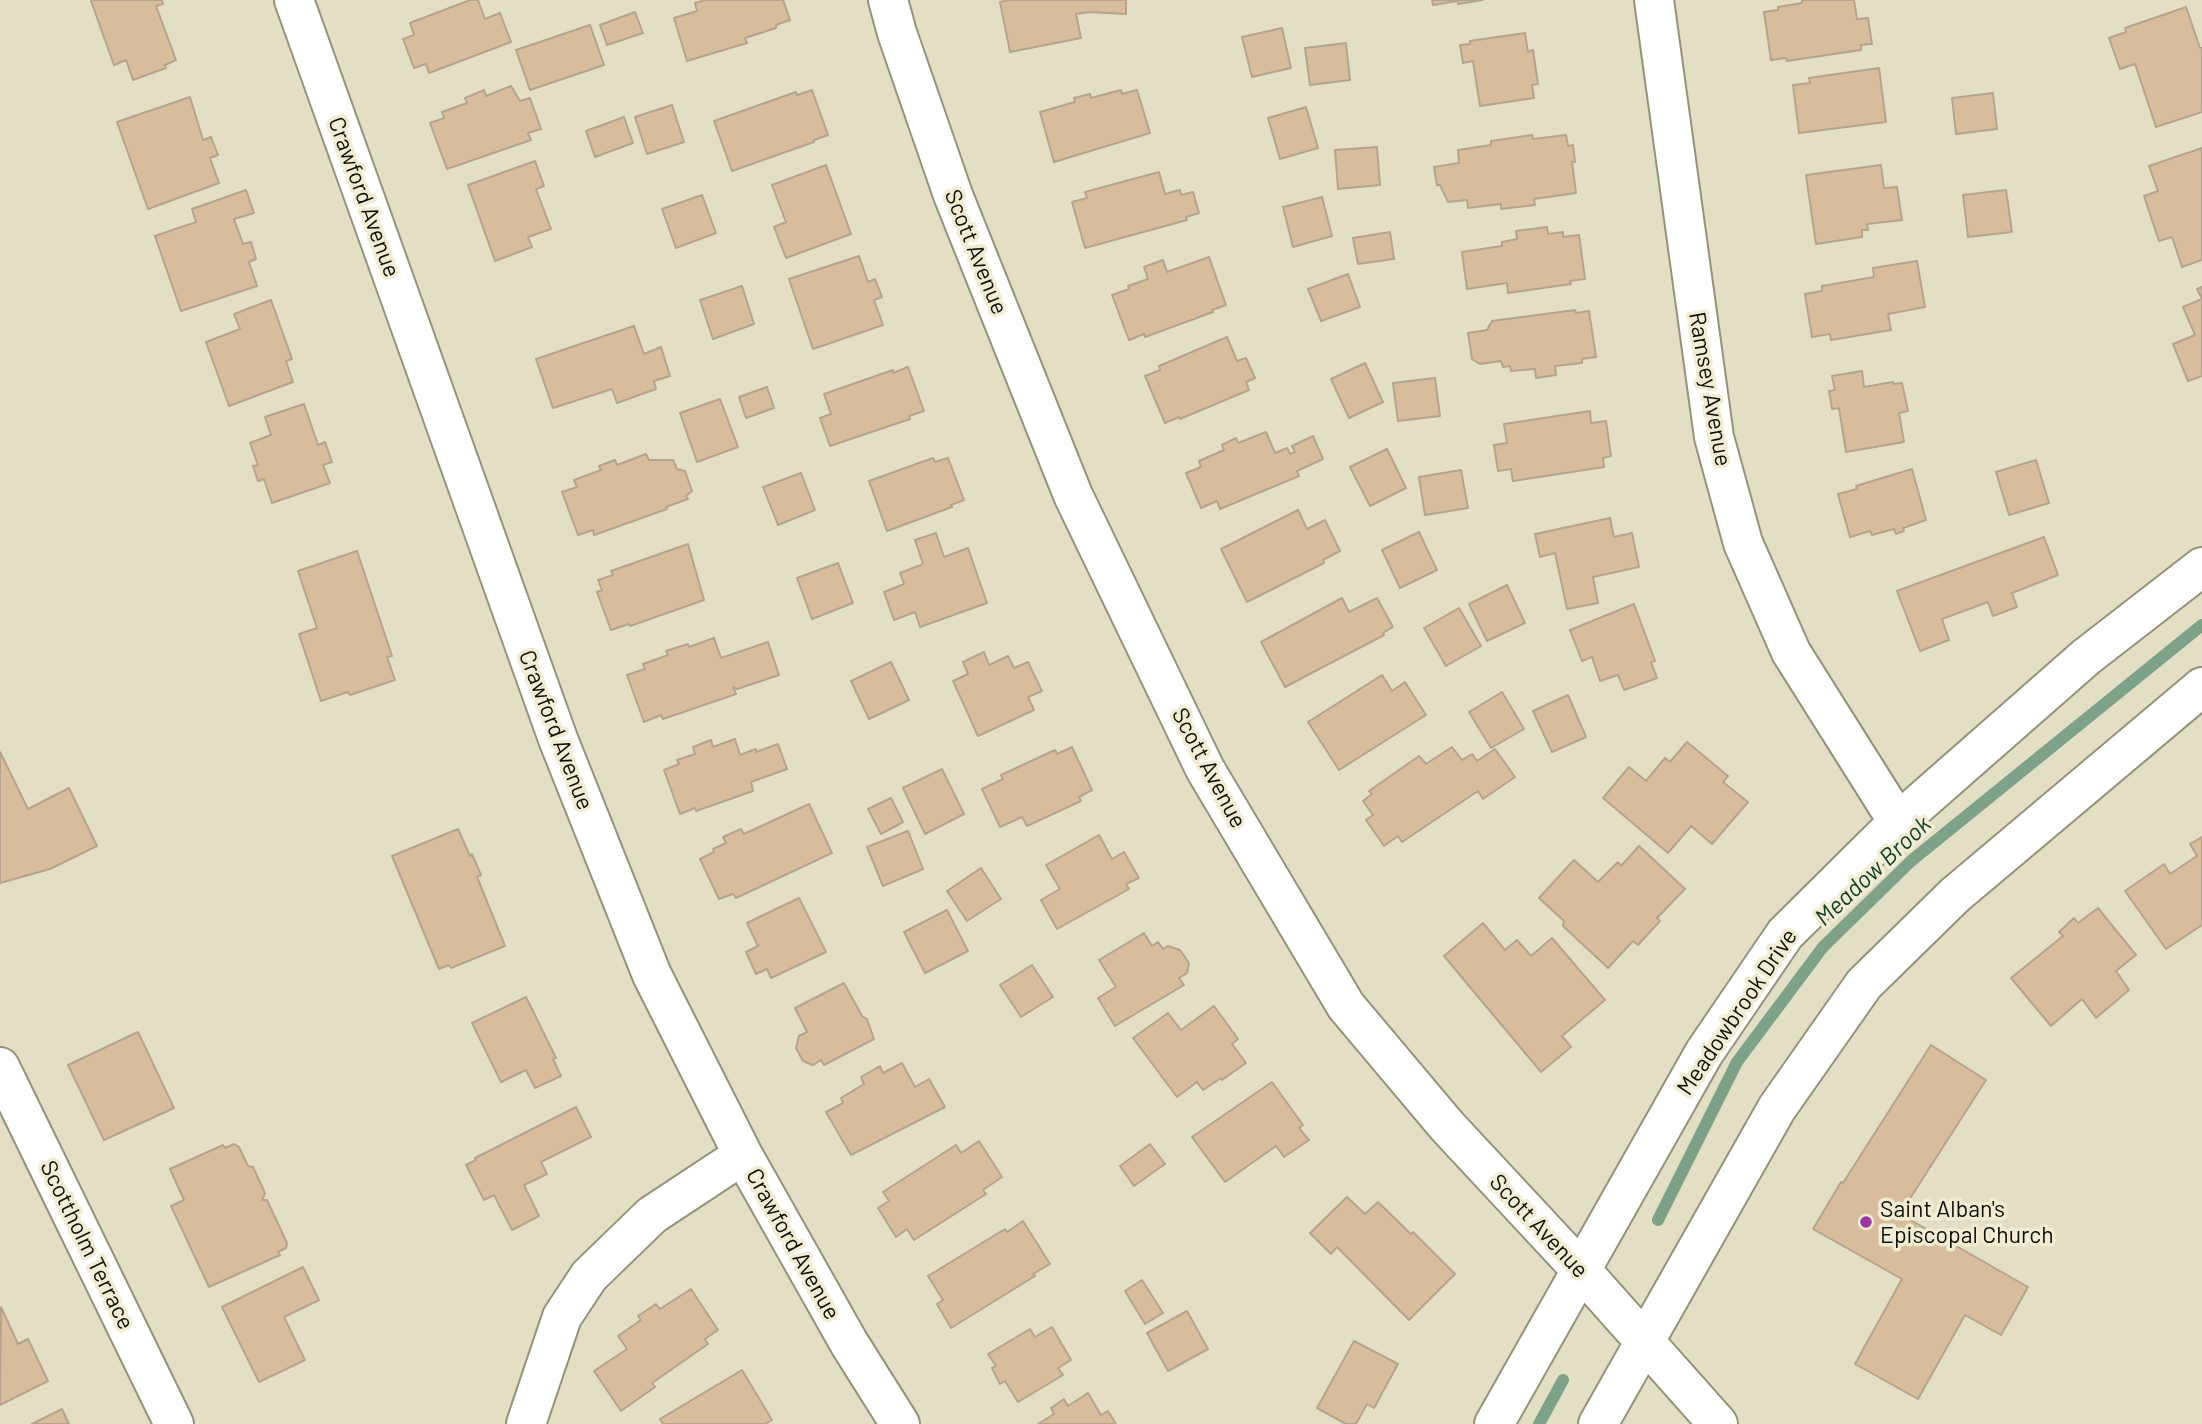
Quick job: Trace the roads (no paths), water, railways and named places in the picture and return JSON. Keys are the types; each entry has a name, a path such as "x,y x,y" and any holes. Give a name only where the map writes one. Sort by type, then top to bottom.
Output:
{"street":[{"name":"Crawford Avenue","path":"294,0 558,739 652,975 743,1155 849,1343 900,1424"},
{"name":"Scott Avenue","path":"888,0 953,195 1073,495 1205,769 1346,1006 1447,1126 1581,1270 1718,1424"},
{"name":"Ramsey Avenue","path":"1654,0 1713,437 1743,543 1791,652 1898,822"},
{"name":"Meadowbrook Drive","path":"1494,1424 1704,1053 1785,934 1898,822 2086,657 2202,567"},
{"path":"1598,1424 1777,1108 1864,984 1955,895 2202,687"},
{"name":"Scottholm Terrace","path":"0,1067 174,1424"},
{"path":"526,1424 562,1317 589,1276 652,1215 743,1155"}],"waterway":[{"name":"Meadow Brook","path":"1658,1220 1737,1062 1823,947 1911,861 2202,625"},
{"name":"Meadow Brook","path":"1539,1424 1563,1380"}],"place":[{"name":"Saint Alban's Episcopal Church","path":"1866,1222"}]}
